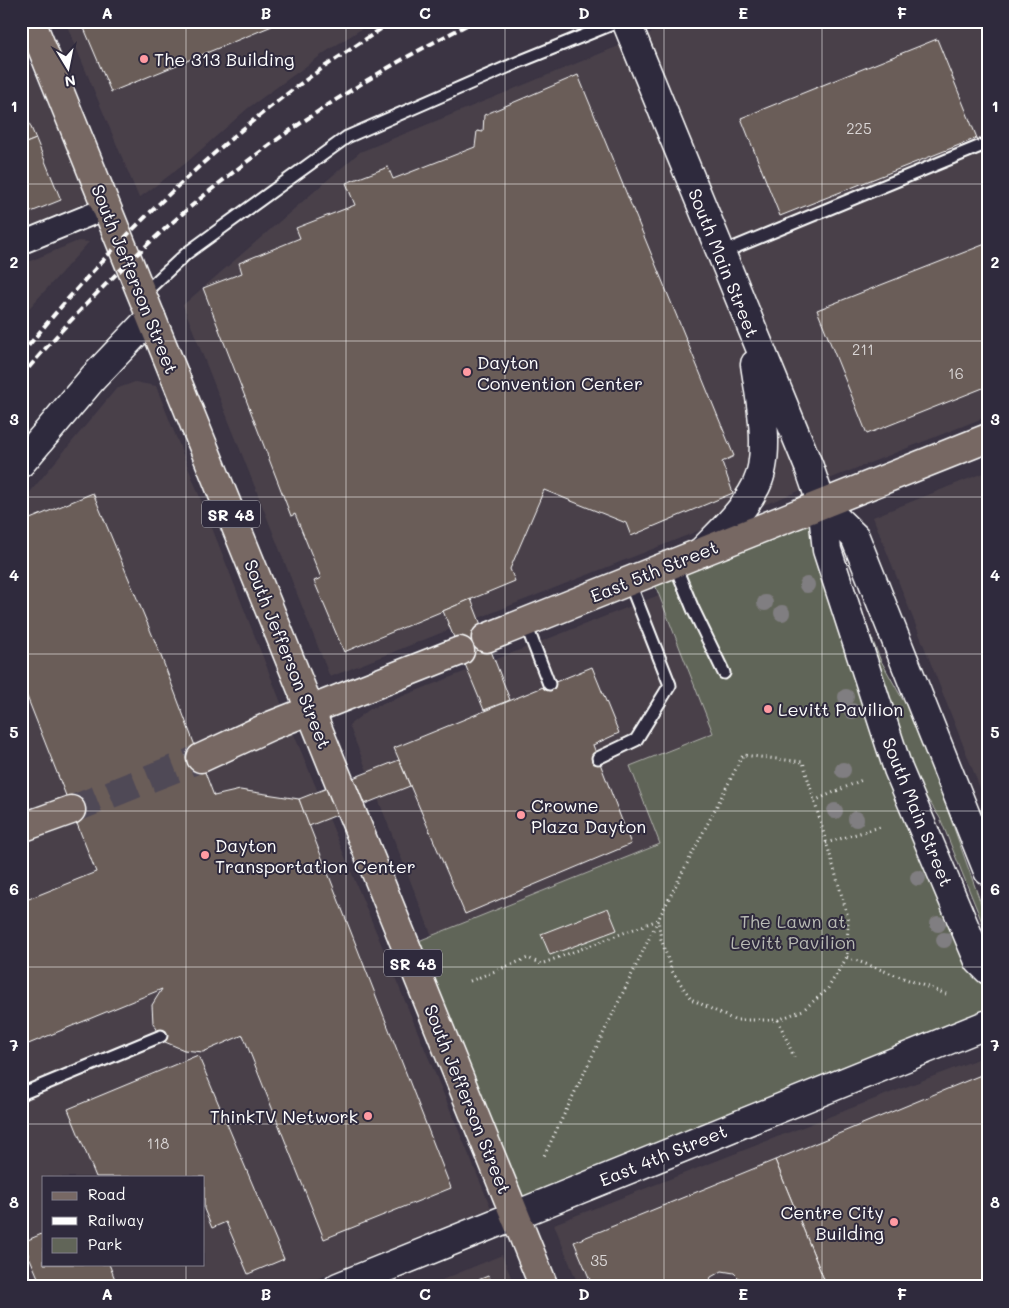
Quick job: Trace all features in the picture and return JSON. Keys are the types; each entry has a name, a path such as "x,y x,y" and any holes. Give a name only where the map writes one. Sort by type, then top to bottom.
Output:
{"main road":[{"name":"South Jefferson Street","path":"28,24 147,306 544,1287"},
{"name":"East 5th Street","path":"486,638 988,438"},
{"path":"201,758 270,726 460,651"},
{"path":"21,828 71,810"}],"street":[{"name":"South Main Street","path":"626,21 822,505 827,550 898,769 979,961 988,970"},
{"path":"21,243 106,208"},
{"path":"21,463 93,378 147,306"},
{"path":"701,552 742,508 760,477 763,458 762,415 749,323"},
{"name":"South Main Street","path":"822,505 855,537 988,871"},
{"name":"East 4th Street","path":"338,1287 988,1024"}],"lane":[{"path":"147,306 187,253 347,137 521,61 620,21"},
{"path":"720,254 988,143"},
{"path":"674,563 693,609 724,672"},
{"path":"598,758 636,740 670,685 629,580"},
{"path":"525,622 550,684"},
{"path":"21,1094 161,1036"}],"path":[{"path":"544,1158 658,920 743,755 803,762 848,917 847,956 827,990 803,1010 778,1020 734,1020 691,999 672,970 661,939 658,920"},
{"path":"814,801 862,780"},
{"path":"826,843 880,827"},
{"path":"470,981 528,958 541,964 658,920"},
{"path":"847,956 946,994"},
{"path":"778,1020 794,1057"}],"shaded area":[{"path":"65,21 374,21 327,51 248,108 186,163 139,198"},
{"path":"680,21 988,21 988,416 330,677 183,305 360,152"},
{"path":"21,41 89,201 21,230"},
{"path":"78,241 89,242 21,317 21,265"},
{"path":"135,382 156,386 283,708 491,1208 297,1287 21,1287 21,503 116,389"},
{"path":"988,471 988,808 873,517"},
{"path":"659,595 713,733 661,844 432,936 349,725 370,709"},
{"path":"988,1055 988,1287 579,1287 554,1224"},
{"path":"502,1255 515,1287 425,1287"}],"green space":[{"name":"The Lawn at Levitt Pavilion","path":"822,505 827,550 988,970 988,1024 515,1215 406,946 660,844 630,766 713,733 650,572"},
{"path":"852,588 880,659 917,725 988,923 988,937 940,818 915,780"}],"building":[{"name":"The 313 Building","path":"81,21 270,21 272,26 111,92"},
{"path":"937,39 977,138 780,216 741,118"},
{"name":"Dayton Convention Center","path":"578,75 734,456 722,462 733,493 631,536 626,523 544,490 510,569 515,581 344,652 314,581 321,578 295,514 291,516 203,288 242,273 239,263 300,238 296,228 355,205 346,183 388,167 393,179 475,147 477,131 483,132 484,115"},
{"path":"21,104 36,139 21,145"},
{"path":"36,139 61,200 21,216 21,145"},
{"path":"988,243 988,386 867,434 817,310"},
{"name":"Dayton Transportation Center","path":"93,493 161,656 214,796 240,790 299,799 451,1188 324,1239 243,1035 203,1052 184,1050 165,1042 153,1023 152,1005 162,989 21,1047 21,902 96,872 24,689 21,691 21,528 30,519"},
{"path":"471,599 510,700 484,710 443,611"},
{"name":"Crowne Plaza Dayton","path":"592,667 619,733 593,745 631,844 465,914 394,748"},
{"path":"399,760 410,786 309,826 299,799"},
{"path":"608,908 617,930 550,955 541,934"},
{"path":"198,1055 284,1259 248,1274 226,1222 212,1228 205,1211 205,1176 96,1176 68,1109"},
{"name":"Centre City Building","path":"981,1075 988,1092 988,1285 983,1287 827,1287 775,1160"},
{"path":"775,1160 827,1287 742,1287 734,1273 722,1271 711,1277 707,1287 593,1287 574,1242"},
{"path":"42,1234 42,1266 110,1266 118,1287 42,1287 23,1242"},
{"path":"488,1276 493,1287 461,1287"}],"tunnel":[{"path":"71,810 201,758"}],"railway":[{"path":"21,355 52,317 119,243 192,173 230,140 307,79 392,21"},
{"path":"21,377 69,322 120,270 173,221 229,175 287,132 348,92 410,55 475,21"}],"place":[{"name":"The 313 Building","path":"144,59"},
{"name":"Dayton Convention Center","path":"467,372"},
{"name":"Levitt Pavilion","path":"768,709"},
{"name":"Crowne Plaza Dayton","path":"521,815"},
{"name":"Dayton Transportation Center","path":"205,855"},
{"name":"ThinkTV Network","path":"368,1116"},
{"name":"Centre City Building","path":"894,1222"}]}
